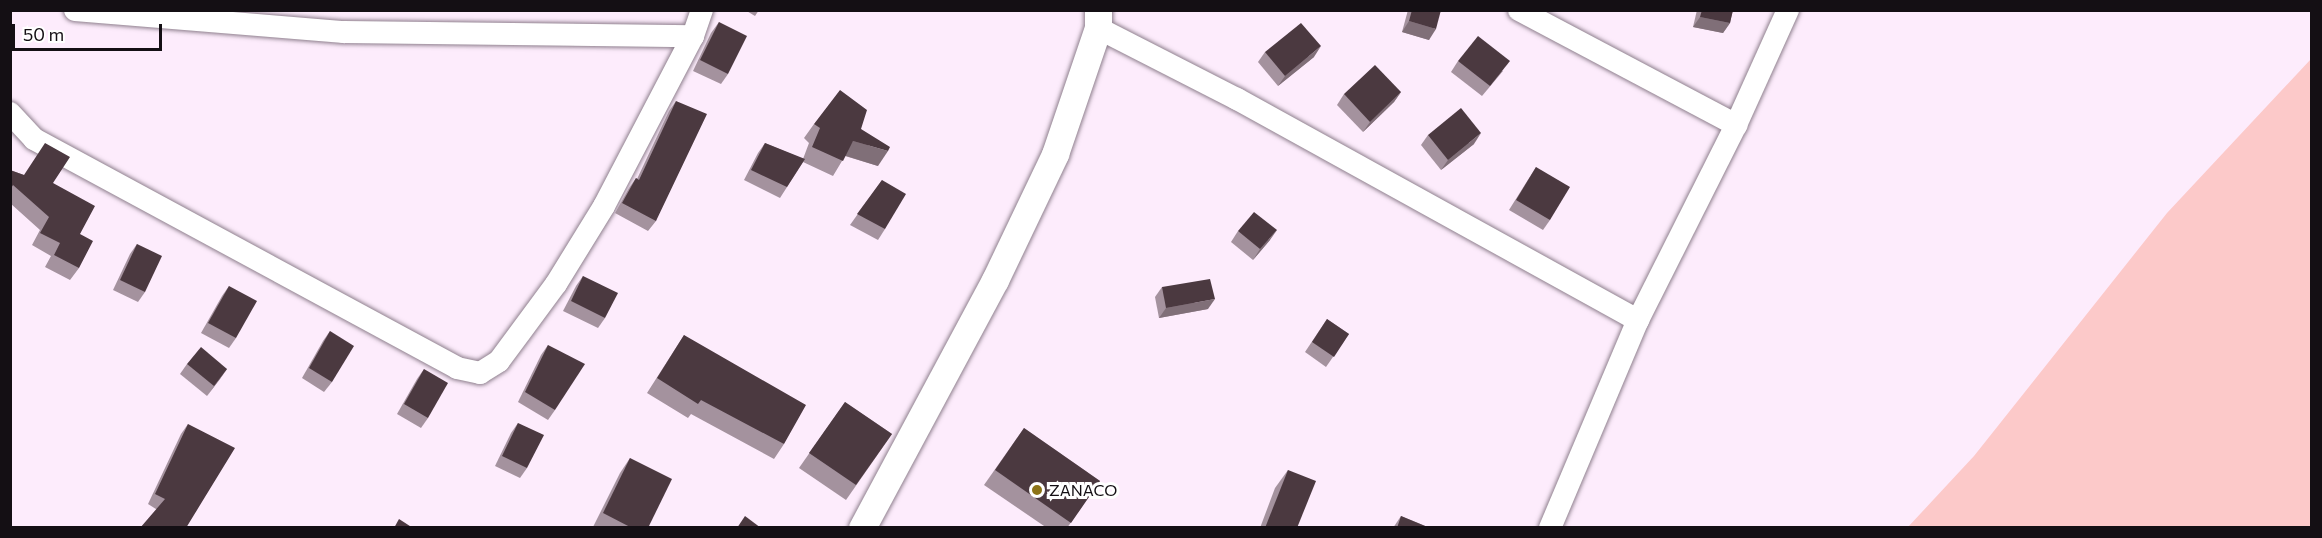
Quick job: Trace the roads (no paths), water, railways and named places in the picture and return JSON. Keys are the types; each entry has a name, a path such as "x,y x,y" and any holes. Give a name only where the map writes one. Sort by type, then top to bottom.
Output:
{"main road":[{"path":"862,528 995,279 1055,154 1098,19"}],"street":[{"path":"75,10 344,32 693,36"},
{"path":"10,113 34,139 457,368 480,373 499,361 562,274 604,206 693,36 702,10"},
{"path":"1519,10 1736,125"},
{"path":"1551,528 1638,320 1736,125 1788,10"},
{"path":"1098,19 1237,99 1638,320"}],"place":[{"name":"ZANACO","path":"1037,490"}]}
